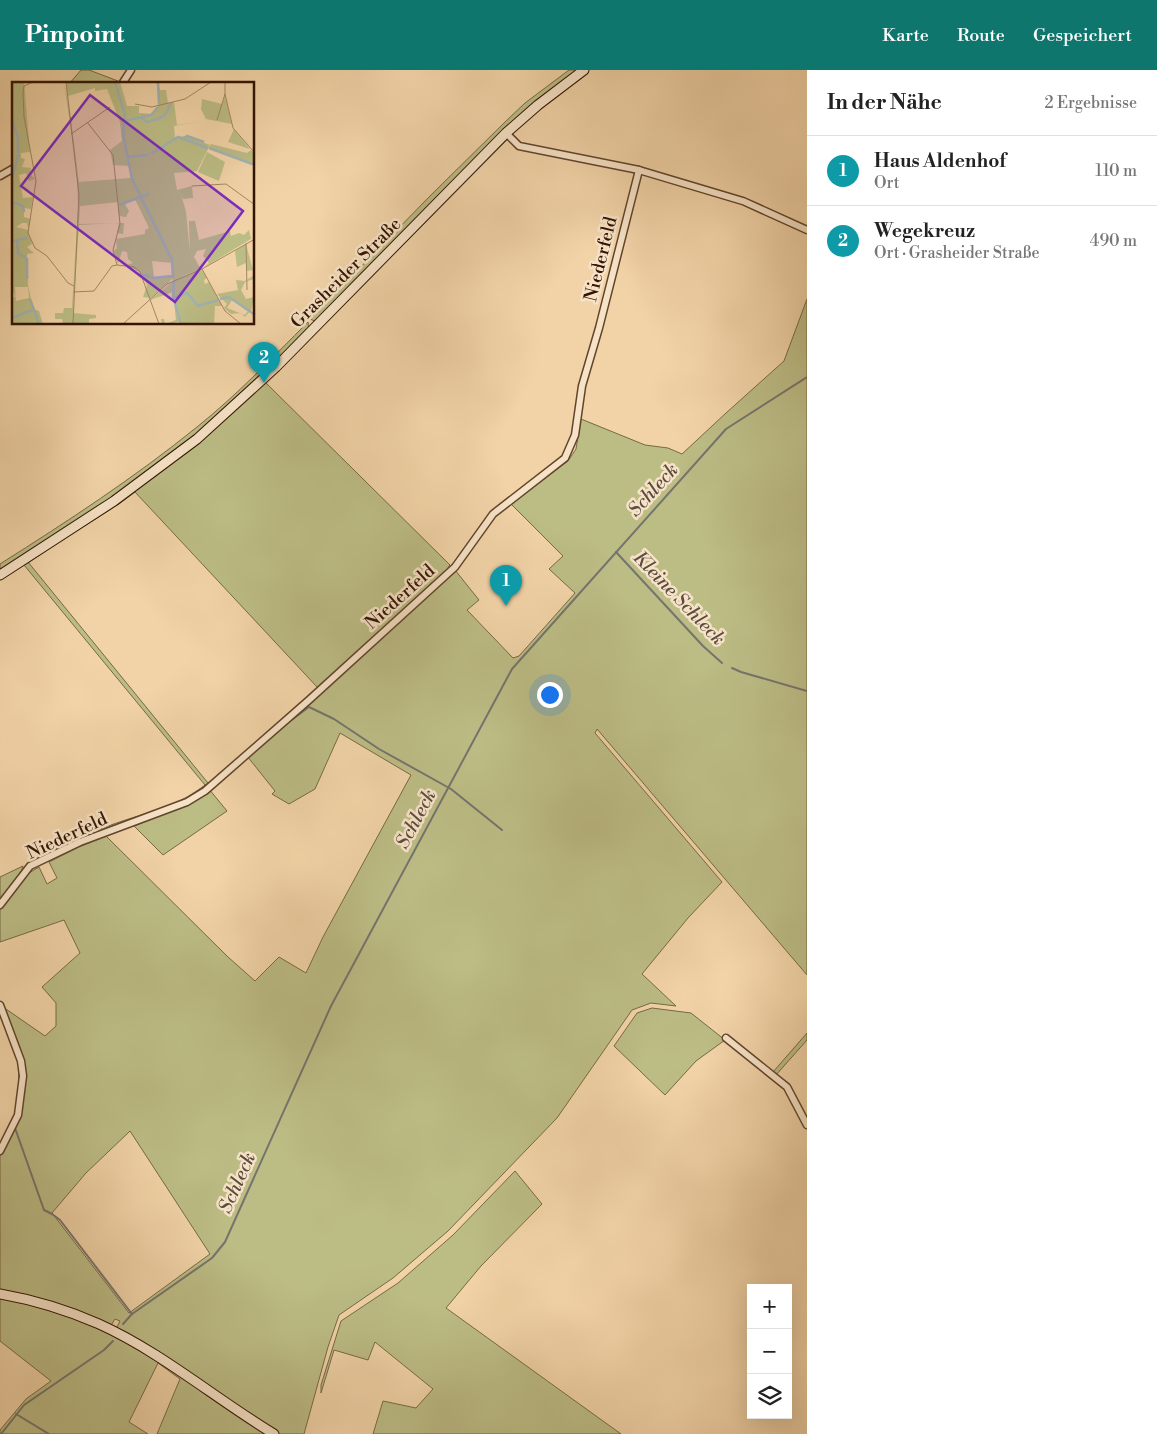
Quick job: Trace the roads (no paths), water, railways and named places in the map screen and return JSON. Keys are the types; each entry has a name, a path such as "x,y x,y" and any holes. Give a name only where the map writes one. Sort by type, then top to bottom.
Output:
{"street":[{"path":"123,82 131,70"},
{"name":"Grasheider Straße","path":"0,575 114,501 191,443 228,412 276,366 506,133 538,105 584,70"},
{"path":"506,133 519,146 639,170 743,201 807,230"},
{"path":"0,176 12,169"},
{"name":"Niederfeld","path":"0,905 30,866 80,842 187,802 205,791 309,700 455,567 493,514 565,458 575,435 582,386 599,328 639,170"},
{"path":"0,1005 21,1061 23,1076 18,1115 0,1151"},
{"path":"726,1038 787,1088 807,1125"},
{"path":"0,1294 47,1304 100,1325 128,1340 274,1434"}],"waterway":[{"name":"Schleck","path":"123,1324 132,1314 212,1258 225,1242 331,1006 512,669 726,429 807,377"},
{"name":"Kleine Schleck","path":"616,552 703,646 722,663"},
{"name":"Kleine Schleck","path":"732,668 807,691"},
{"path":"286,724 309,707 334,719 379,749 451,789 502,830"},
{"path":"182,801 205,786"},
{"path":"90,835 142,816"},
{"path":"19,1070 19,1086"},
{"path":"15,1128 44,1210 60,1220 132,1314"},
{"name":"Schleck","path":"1,1434 24,1405 104,1350 113,1341"},
{"path":"16,1414 49,1434"}],"place":[{"name":"Wegekreuz","path":"264,383"},
{"name":"Haus Aldenhof","path":"506,606"}]}
